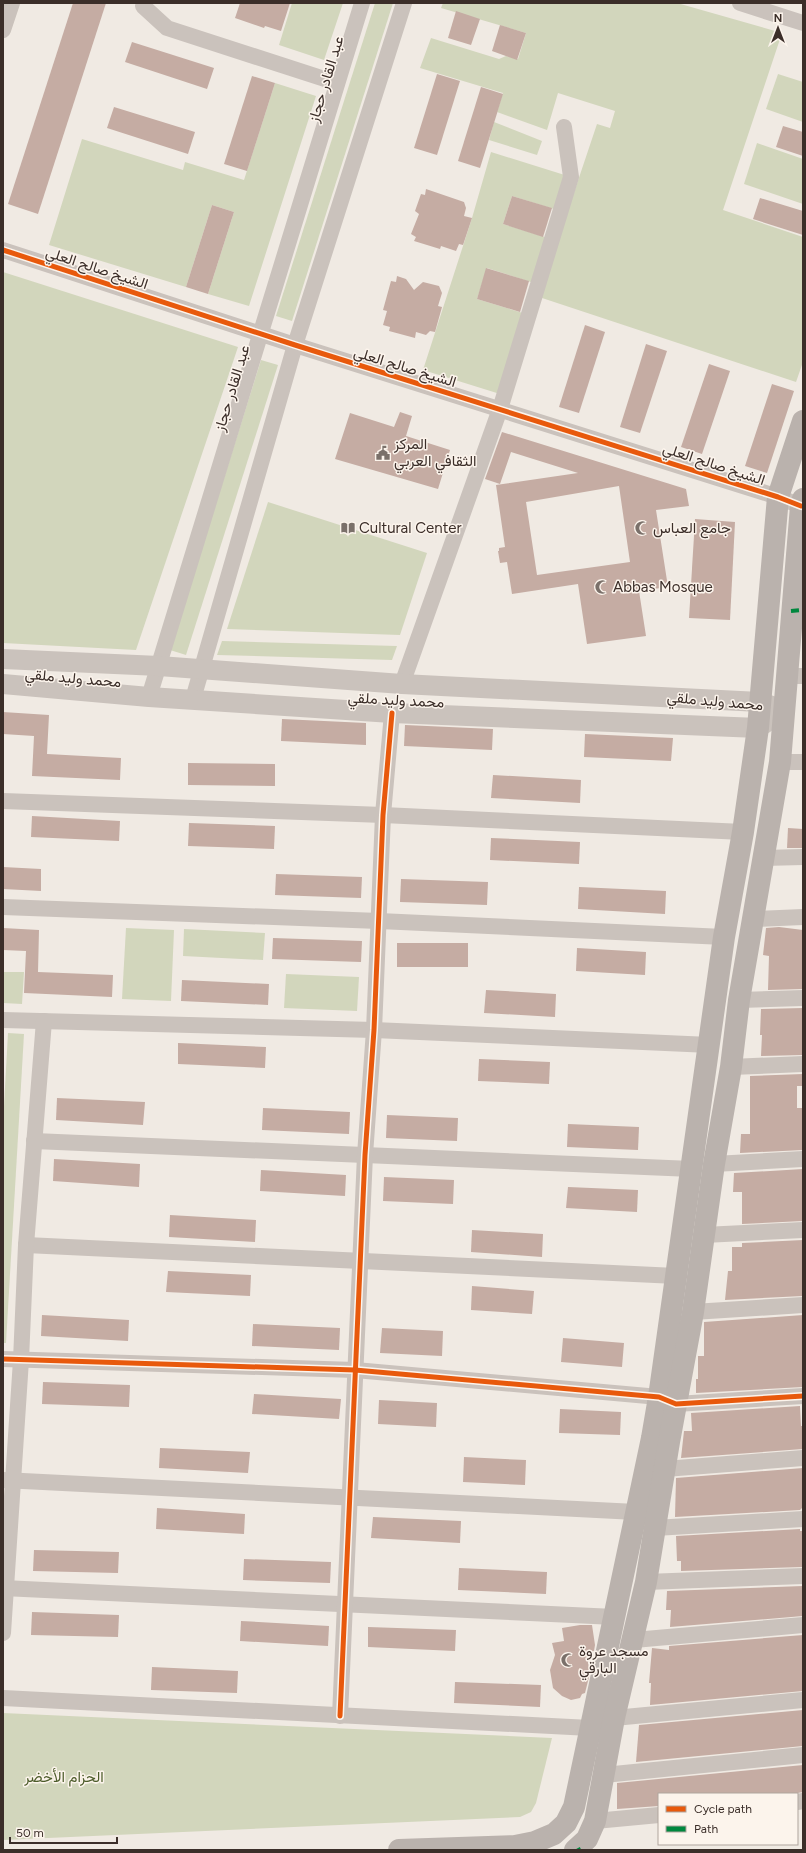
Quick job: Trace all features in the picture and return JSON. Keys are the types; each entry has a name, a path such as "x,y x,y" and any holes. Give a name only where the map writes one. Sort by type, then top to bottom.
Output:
{"main road":[{"path":"575,1850 587,1839 595,1821 614,1718 634,1640 646,1582 665,1469 667,1400 676,1276 710,1045 724,937 743,832 758,728 778,497 803,421"},
{"path":"399,1850 515,1846 535,1842 554,1834 566,1823 574,1807 636,1512 693,1312 739,1000 780,762 784,711 794,676 802,502"}],"street":[{"path":"3,30 12,3"},
{"name":"عبد القادر حجاز","path":"149,697 262,334 362,3"},
{"path":"193,698 200,669 295,345 404,3"},
{"path":"740,3 803,23"},
{"path":"143,6 167,28 337,83"},
{"path":"402,684 500,409 571,177 564,128"},
{"name":"الشيخ صالح العلي","path":"3,250 295,345 778,497 802,502"},
{"name":"محمد وليد ملقي","path":"3,659 159,666 402,684 760,702 784,711"},
{"name":"محمد وليد ملقي","path":"3,684 149,697 193,698 392,713 758,728 784,711"},
{"path":"340,1716 365,1155 374,1030 383,815 392,713"},
{"path":"780,762 803,762"},
{"path":"3,800 383,815 743,832"},
{"path":"763,858 803,857"},
{"path":"3,907 379,921 724,937"},
{"path":"753,919 803,917"},
{"path":"739,1000 803,998"},
{"path":"3,1020 374,1030 710,1045"},
{"path":"3,1633 7,1480 21,1360 26,1245 44,1021"},
{"path":"730,1067 803,1064"},
{"path":"34,1141 692,1169"},
{"path":"714,1164 803,1159"},
{"path":"704,1235 803,1230"},
{"path":"26,1245 676,1276"},
{"path":"693,1312 803,1305"},
{"path":"3,1359 355,1370 667,1400 803,1396"},
{"path":"665,1469 803,1458"},
{"path":"7,1480 350,1496 636,1512"},
{"path":"655,1528 803,1519"},
{"path":"646,1582 803,1576"},
{"path":"5,1588 614,1617"},
{"path":"634,1640 803,1625"},
{"path":"3,1698 590,1728"},
{"path":"614,1718 803,1700"},
{"path":"604,1775 803,1755"},
{"path":"595,1821 658,1815"}],"green space":[{"path":"292,3 343,3 324,60 279,45"},
{"path":"375,3 393,3 292,321 276,316"},
{"path":"443,3 677,3 782,33 723,210 803,237 803,362 796,382 539,297 597,124 610,128 615,111 558,93 547,130 497,112 503,93 420,68 431,38 499,59 506,56 518,59 526,33 441,8"},
{"path":"778,74 803,82 803,122 766,109"},
{"path":"275,83 316,96 249,306 208,294 234,212 212,205 186,287 49,245 82,139 183,170 185,162 244,180"},
{"path":"494,122 542,141 537,155 489,140"},
{"path":"757,143 803,159 803,204 744,184"},
{"path":"491,152 571,177 557,210 512,196 503,224 548,238 534,283 487,268 477,299 526,314 500,394 423,370 472,218"},
{"path":"3,272 238,347 136,650 3,643"},
{"path":"261,360 278,365 186,655 170,650"},
{"path":"268,502 427,553 400,635 227,629"},
{"path":"222,641 397,646 392,660 217,655"},
{"path":"126,928 174,930 171,1001 122,999"},
{"path":"184,929 265,933 263,960 183,956"},
{"path":"3,972 24,972 22,1004 3,1003"},
{"path":"286,974 359,977 357,1011 284,1008"},
{"path":"8,1033 24,1034 6,1343 3,1343 3,1124"},
{"name":"الحزام الأخضر","path":"3,1713 552,1738 536,1803 531,1812 520,1817 3,1840"}],"building":[{"path":"73,3 106,3 38,214 8,204"},
{"path":"240,3 290,3 281,31 265,26 264,28 235,18"},
{"path":"456,11 480,19 471,45 448,38"},
{"path":"500,25 526,33 517,60 492,51"},
{"path":"132,42 214,68 207,89 125,62"},
{"path":"437,74 460,81 437,155 414,148"},
{"path":"252,76 275,83 247,171 224,164"},
{"path":"481,87 503,94 480,168 458,161"},
{"path":"114,107 195,132 188,154 107,128"},
{"path":"783,126 803,132 803,156 776,147"},
{"path":"426,189 464,202 466,208 464,216 472,218 463,245 459,244 456,251 441,246 440,249 414,241 416,237 411,234 419,214 415,211 421,194 425,195"},
{"path":"512,196 552,208 543,237 503,224"},
{"path":"760,198 803,211 803,235 753,219"},
{"path":"212,205 234,212 208,294 186,287"},
{"path":"486,268 529,281 520,312 477,299"},
{"path":"397,276 406,279 414,290 423,282 439,286 442,293 438,306 442,307 435,332 430,331 426,335 416,332 415,338 389,331 390,327 383,325 387,311 383,310 391,281 396,282"},
{"path":"585,325 605,332 579,413 559,407"},
{"path":"646,344 667,351 640,433 620,427"},
{"path":"709,364 730,371 702,454 681,447"},
{"path":"772,384 794,391 767,473 745,466"},
{"path":"400,412 412,416 406,436 450,450 438,489 335,459 350,413 394,427"},
{"name":"جامع العباس","path":"502,432 686,489 689,506 656,510 668,587 639,591 646,636 587,644 578,584 512,594 507,562 500,563 498,551 499,548 505,547 496,485 578,473 511,452 500,484 485,479","holes":["619,486 630,562 537,575 526,502"]},
{"path":"695,519 735,522 730,620 689,618"},
{"path":"3,712 49,715 47,754 121,758 120,780 32,776 34,736 3,734"},
{"path":"282,719 366,723 366,745 281,741"},
{"path":"405,725 493,729 492,750 404,746"},
{"path":"585,734 673,738 671,761 584,757"},
{"path":"188,763 275,764 275,786 188,785"},
{"path":"493,775 581,780 580,803 491,798"},
{"path":"32,816 120,821 119,841 31,837"},
{"path":"189,823 275,826 274,849 188,846"},
{"path":"788,828 803,829 803,848 787,848"},
{"path":"491,838 580,842 579,864 490,860"},
{"path":"3,867 41,869 41,891 3,889"},
{"path":"276,874 362,877 361,898 275,895"},
{"path":"401,879 488,882 487,905 400,902"},
{"path":"579,887 666,891 665,914 578,909"},
{"path":"779,927 803,930 803,989 768,990 769,956 763,955 766,928"},
{"path":"3,928 39,930 38,972 113,975 112,997 24,993 26,951 3,950"},
{"path":"273,938 362,941 361,962 272,959"},
{"path":"397,943 468,943 468,967 397,967"},
{"path":"577,948 646,952 645,975 576,971"},
{"path":"182,980 269,984 268,1005 181,1001"},
{"path":"486,990 556,994 555,1017 484,1013"},
{"path":"803,1008 803,1055 761,1056 761,1009"},
{"path":"178,1043 266,1047 265,1068 178,1064"},
{"path":"479,1059 550,1062 549,1084 478,1081"},
{"path":"803,1074 803,1086 797,1086 797,1108 803,1108 803,1150 740,1153 741,1134 750,1134 750,1076"},
{"path":"57,1098 145,1102 143,1125 56,1120"},
{"path":"263,1108 350,1112 349,1134 262,1130"},
{"path":"387,1115 458,1118 457,1141 386,1138"},
{"path":"568,1124 639,1127 638,1150 567,1147"},
{"path":"54,1159 140,1164 139,1187 53,1181"},
{"path":"803,1169 803,1221 742,1224 742,1192 733,1192 734,1173"},
{"path":"261,1170 346,1175 345,1196 260,1191"},
{"path":"384,1177 454,1180 453,1204 383,1201"},
{"path":"568,1187 638,1190 637,1212 566,1208"},
{"path":"170,1215 256,1220 255,1242 169,1237"},
{"path":"472,1230 543,1234 542,1257 471,1252"},
{"path":"803,1240 803,1296 725,1300 728,1271 732,1271 732,1247 742,1247 742,1243"},
{"path":"168,1271 251,1275 250,1296 166,1292"},
{"path":"472,1286 534,1291 532,1314 471,1310"},
{"path":"42,1315 129,1320 128,1341 41,1336"},
{"path":"803,1315 803,1387 696,1393 696,1379 698,1379 698,1356 704,1356 704,1322"},
{"path":"253,1324 340,1328 339,1350 252,1346"},
{"path":"382,1328 443,1331 442,1356 380,1353"},
{"path":"563,1338 624,1343 622,1367 561,1362"},
{"path":"43,1382 130,1385 129,1407 42,1404"},
{"path":"254,1394 341,1399 339,1419 252,1414"},
{"path":"379,1400 437,1403 436,1427 378,1424"},
{"path":"800,1406 801,1426 803,1426 803,1449 681,1458 684,1431 692,1431 691,1413"},
{"path":"560,1409 621,1412 620,1435 559,1433"},
{"path":"160,1448 250,1452 248,1473 159,1468"},
{"path":"464,1457 526,1460 525,1485 463,1482"},
{"path":"803,1468 802,1508 800,1510 675,1517 676,1478"},
{"path":"157,1508 245,1514 244,1534 156,1529"},
{"path":"373,1517 461,1521 460,1543 371,1538"},
{"path":"800,1529 800,1531 803,1531 803,1567 681,1571 681,1561 677,1561 676,1536"},
{"path":"34,1550 119,1552 118,1573 33,1571"},
{"path":"244,1559 331,1562 330,1583 243,1580"},
{"path":"459,1568 547,1572 546,1594 458,1590"},
{"path":"803,1586 803,1616 670,1627 671,1610 666,1610 667,1591"},
{"path":"32,1612 119,1615 118,1637 31,1635"},
{"path":"241,1621 329,1626 328,1646 240,1641"},
{"name":"مسجد عروة البارقي","path":"592,1625 595,1645 594,1651 586,1652 590,1673 585,1693 582,1694 580,1698 571,1700 562,1696 553,1688 550,1670 555,1655 552,1643 564,1641 562,1628"},
{"path":"368,1627 456,1630 455,1651 368,1647"},
{"path":"803,1635 803,1691 650,1705 651,1683 649,1683 652,1648 669,1650 669,1646"},
{"path":"152,1667 238,1671 237,1693 151,1690"},
{"path":"455,1682 541,1685 540,1707 454,1703"},
{"path":"803,1710 803,1746 636,1762 639,1725"},
{"path":"803,1765 803,1792 798,1793 658,1793 658,1806 617,1809 617,1783"}],"marked path":[{"path":"791,611 803,610"}],"cycle path":[{"path":"3,250 295,345 778,497 801,506"},
{"path":"340,1716 365,1155 374,1030 383,815 392,713"},
{"path":"3,1359 355,1370 659,1397 676,1404 803,1396"}],"place":[{"name":"المركز الثقافي العربي","path":"383,453"},
{"name":"Cultural Center","path":"348,528"},
{"name":"جامع العباس","path":"642,528"},
{"name":"Abbas Mosque","path":"602,587"},
{"name":"مسجد عروة البارقي","path":"568,1660"}]}
